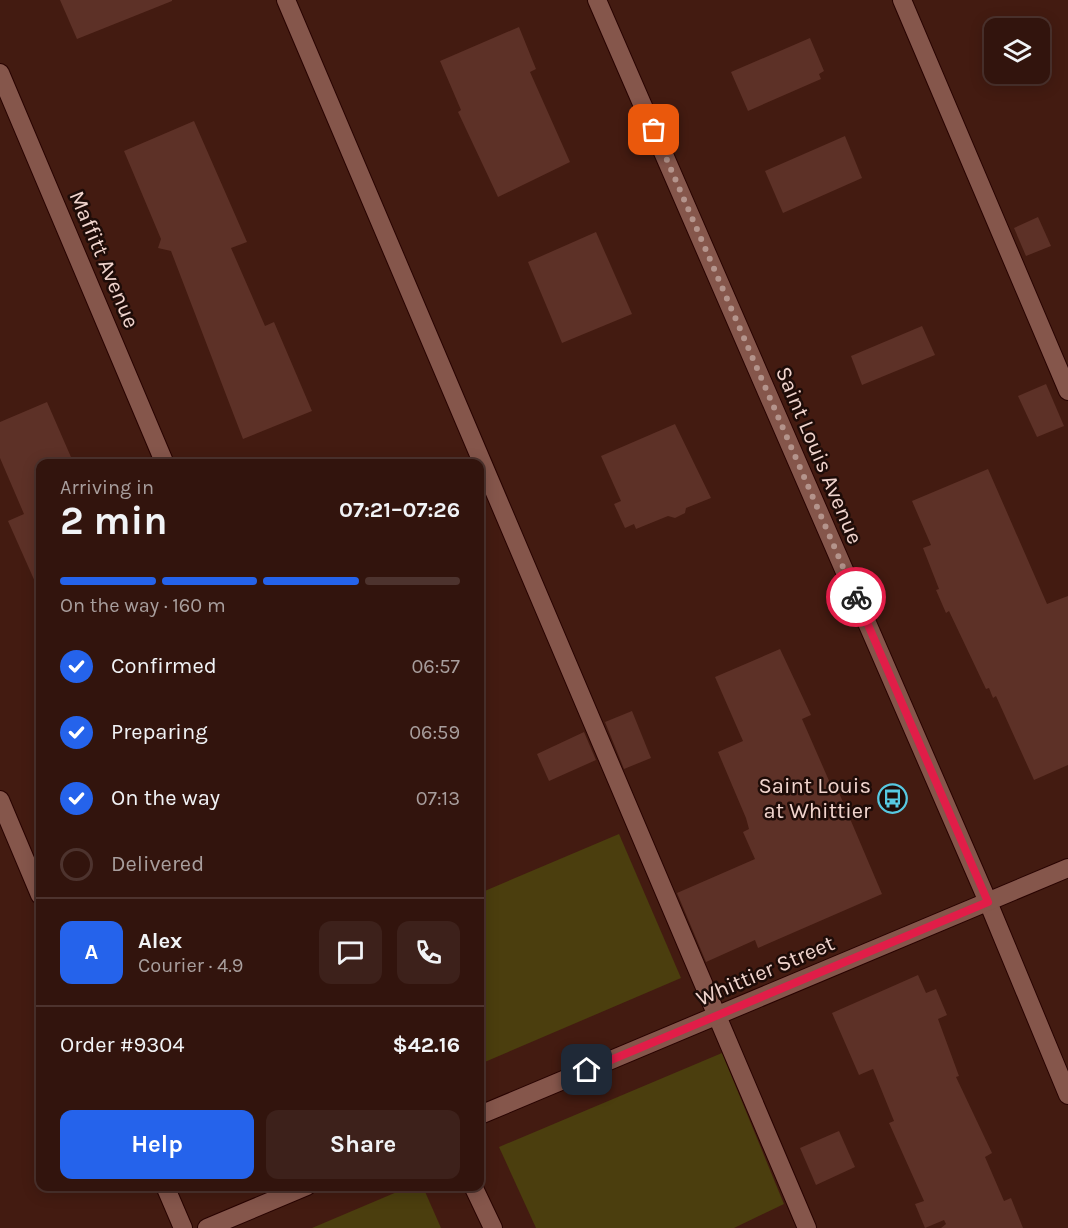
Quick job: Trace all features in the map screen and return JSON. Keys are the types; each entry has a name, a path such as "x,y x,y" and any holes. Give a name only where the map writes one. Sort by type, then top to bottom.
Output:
{"street":[{"path":"286,0 480,459"},
{"name":"Saint Louis Avenue","path":"597,0 988,902 1068,1095"},
{"path":"902,0 1068,392"},
{"name":"Maffitt Avenue","path":"0,72 163,459"},
{"path":"484,468 807,1228"},
{"path":"0,800 36,886"},
{"name":"Whittier Street","path":"484,1113 1068,868"},
{"path":"167,1191 183,1228"},
{"path":"211,1227 296,1191"},
{"path":"475,1191 493,1228"}],"shaded area":[{"path":"619,834 681,978 484,1062 484,891"},
{"path":"722,1053 784,1204 734,1228 536,1228 499,1147"},
{"path":"399,1191 425,1191 441,1228 312,1228"}],"building":[{"path":"60,0 172,0 172,1 77,39"},
{"path":"519,27 536,69 530,72 570,162 498,197 458,112 461,110 440,61"},
{"path":"810,38 824,71 819,74 821,79 748,111 731,72"},
{"path":"194,121 247,242 231,248 265,326 274,322 312,411 243,439 171,251 158,248 161,239 124,151"},
{"path":"845,136 862,178 783,213 765,171"},
{"path":"1038,217 1051,246 1026,256 1014,228"},
{"path":"596,232 632,314 562,343 528,262"},
{"path":"922,326 935,355 862,385 851,356"},
{"path":"1046,384 1064,426 1037,437 1018,396"},
{"path":"47,402 72,459 36,459 36,584 8,521 24,514 0,458 0,422"},
{"path":"675,424 711,498 686,508 685,513 675,518 668,516 636,529 634,524 625,528 614,504 621,501 601,456"},
{"path":"988,469 1047,604 1068,596 1068,765 1034,780 996,696 993,698 989,688 986,689 949,611 946,613 923,548 931,545 912,501"},
{"path":"780,649 811,715 802,719 830,783 834,781 882,894 758,948 755,940 706,962 677,893 755,859 743,832 749,829 746,818 718,752 743,741 715,677"},
{"path":"632,711 651,758 624,769 605,722"},
{"path":"584,732 596,760 549,781 537,754"},
{"path":"918,975 926,993 936,989 947,1015 938,1019 959,1076 956,1077 992,1153 985,1157 1004,1201 1011,1198 1023,1228 941,1228 946,1224 944,1220 925,1228 915,1204 924,1201 889,1123 894,1121 873,1069 859,1075 832,1013"},
{"path":"839,1131 855,1167 816,1185 800,1148"}],"way so far":[{"path":"654,130 856,597"}],"place":[{"name":"Saint Louis at Whittier","path":"892,798"}],"route":[{"path":"587,1070 988,902 856,597"}]}
